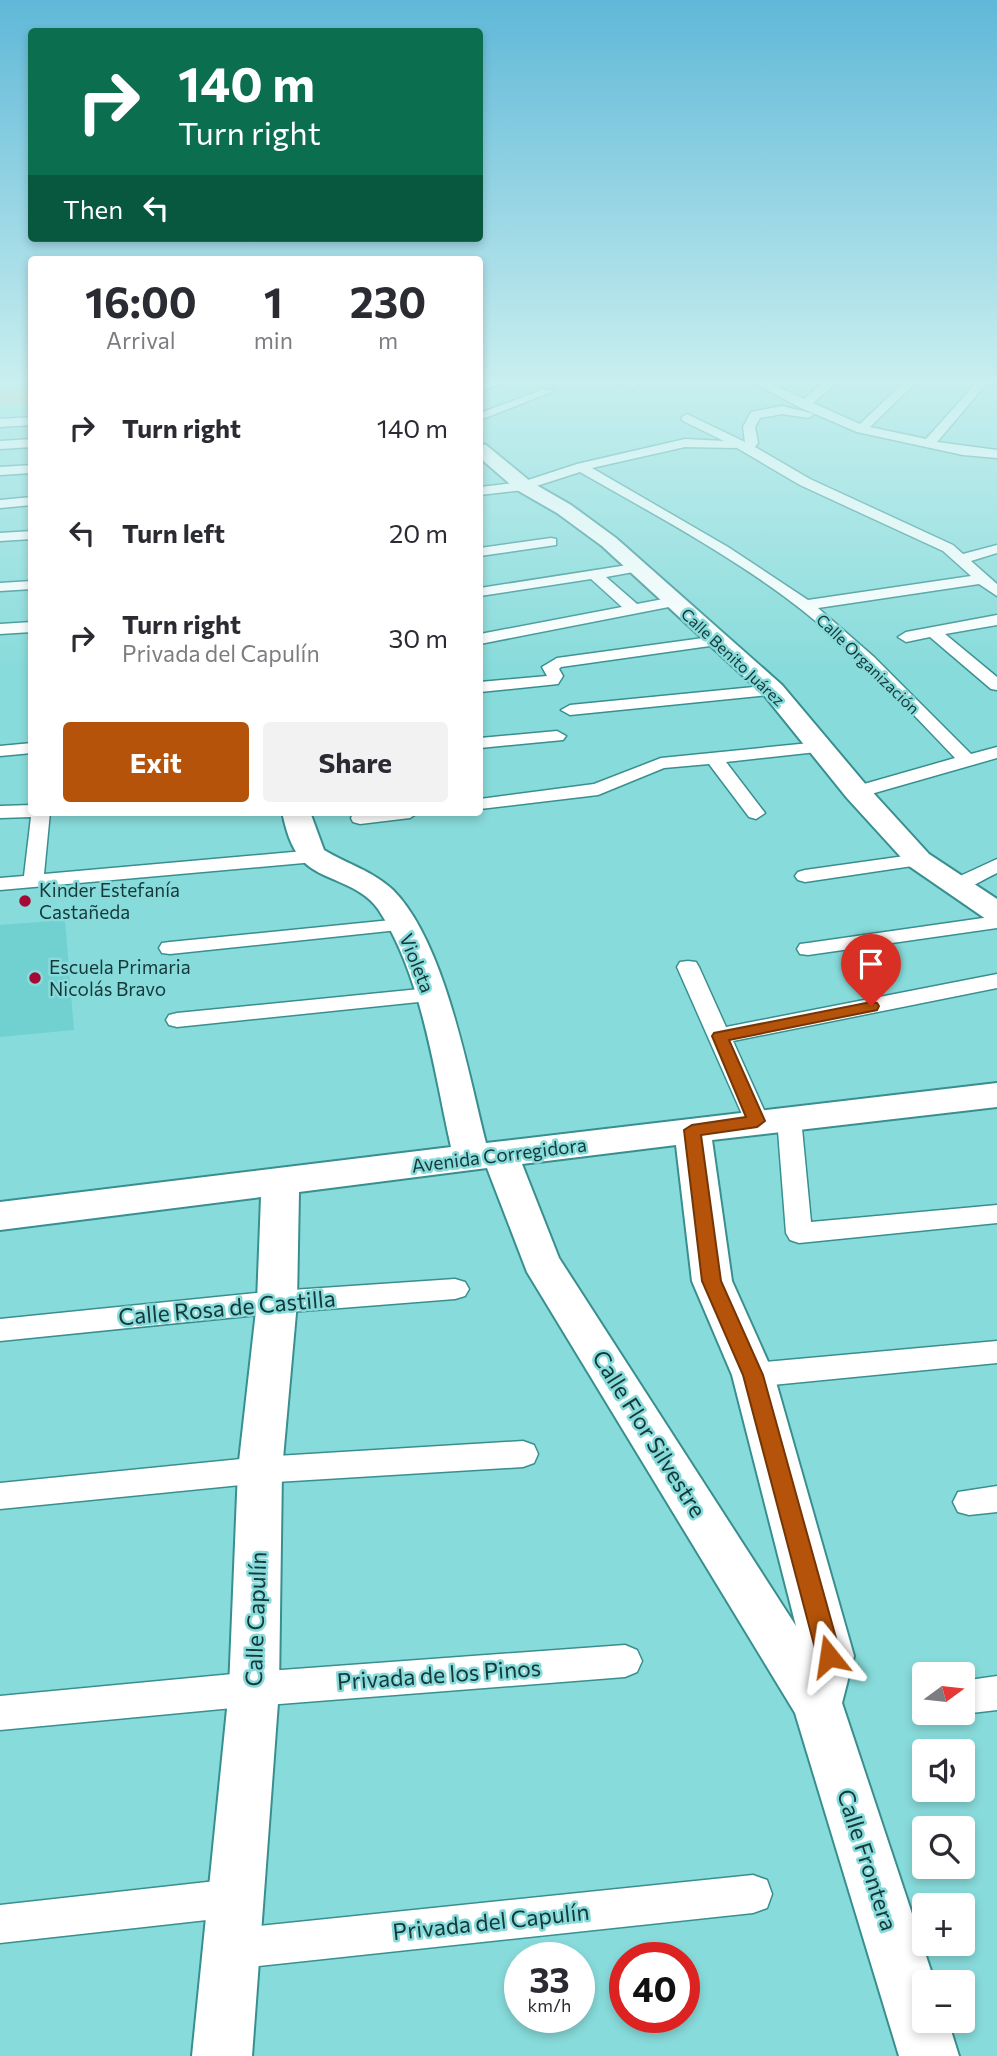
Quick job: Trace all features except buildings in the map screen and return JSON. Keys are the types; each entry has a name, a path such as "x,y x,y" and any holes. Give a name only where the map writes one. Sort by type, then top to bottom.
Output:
{"street":[{"name":"Calle Benito Juárez","path":"513,478 573,515 609,542 772,690 857,792 919,860 997,913"},
{"path":"483,491 524,486 548,478"},
{"name":"Calle Organización","path":"600,478 744,561 806,605 834,628 967,760"},
{"path":"798,478 948,548 997,592"},
{"path":"0,504 28,501"},
{"path":"0,537 28,535"},
{"path":"483,552 551,542"},
{"path":"962,559 997,549"},
{"path":"483,592 635,568"},
{"path":"594,574 634,609"},
{"path":"806,605 981,579"},
{"path":"0,587 28,585"},
{"path":"483,638 674,602"},
{"path":"906,637 997,620"},
{"path":"0,629 28,627"},
{"path":"933,632 997,685"},
{"path":"483,687 552,680 555,676 550,669 551,665 718,641"},
{"path":"570,710 772,690"},
{"path":"483,743 557,736"},
{"path":"483,804 598,789 618,783 652,765 820,747"},
{"path":"0,751 28,748"},
{"path":"857,792 997,752"},
{"path":"713,757 756,813"},
{"path":"0,813 28,811"},
{"path":"33,882 41,816"},
{"path":"0,884 314,856 302,836 297,816"},
{"path":"360,818 377,816"},
{"name":"Violeta","path":"314,856 376,889 391,907 418,960 486,1157"},
{"path":"805,876 919,860"},
{"path":"954,886 997,866"},
{"path":"808,948 997,922"},
{"path":"170,948 401,925"},
{"path":"688,967 720,1036 773,1120 799,1233 997,1214"},
{"path":"720,1036 997,981"},
{"path":"177,1020 430,995"},
{"name":"Avenida Corregidora","path":"0,1216 773,1120 997,1095"},
{"path":"692,1130 712,1281 753,1375 829,1656 817,1703"},
{"name":"Calle Flor Silvestre","path":"486,1157 541,1262 817,1703"},
{"name":"Calle Capulín","path":"222,2056 229,1949 254,1689 260,1470 277,1302 280,1182"},
{"name":"Calle Rosa de Castilla","path":"0,1330 277,1302 455,1289"},
{"path":"753,1375 997,1352"},
{"path":"0,1496 260,1470 523,1454"},
{"name":"Privada de los Pinos","path":"0,1713 254,1689 625,1661"},
{"path":"975,1696 997,1693"},
{"name":"Calle Frontera","path":"817,1703 929,2056"},
{"name":"Privada del Capulín","path":"229,1949 753,1894"},
{"path":"0,1924 234,1898"}],"shaded area":[{"name":"Escuela Primaria Nicolás Bravo","path":"65,920 74,1030 0,1037 0,925"}],"place":[{"name":"Kinder Estefanía Castañeda","path":"25,901"},
{"name":"Escuela Primaria Nicolás Bravo","path":"35,978"}],"route":[{"path":"829,1656 753,1375 712,1281 703,1196 692,1130 757,1121 720,1036 871,1006"}]}
